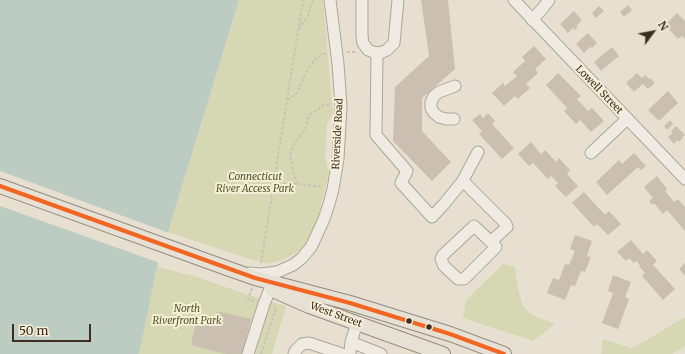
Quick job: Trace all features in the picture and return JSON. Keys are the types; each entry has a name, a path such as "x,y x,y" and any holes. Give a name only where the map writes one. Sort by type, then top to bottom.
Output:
{"main road":[{"name":"West Street","path":"0,186 213,264 255,278 362,306 450,334 504,354"},
{"name":"West Street","path":"232,270 309,306 443,354"},
{"path":"357,323 362,306"}],"street":[{"name":"Riverside Road","path":"232,270 261,274 277,272 293,265 311,248 324,219 333,189 340,145 340,87 330,0"},
{"path":"362,0 363,43 368,50 380,53 387,50 394,43 398,0"},
{"name":"Lowell Street","path":"514,0 685,179"},
{"path":"532,20 549,0"},
{"path":"377,52 376,134 407,171 401,183 432,217 463,181 478,152"},
{"path":"454,119 446,120 439,117 434,113 431,102 434,96 439,92 456,86"},
{"path":"591,153 627,119"},
{"path":"463,181 506,224 507,227 496,238 490,241"},
{"path":"474,226 490,241 496,247 464,279 458,279 444,266 442,259 443,255 474,226"},
{"path":"248,354 270,289"},
{"path":"350,354 357,323"},
{"path":"352,342 381,354"},
{"path":"294,354 302,344 309,343 342,354"}],"path":[{"path":"260,265 303,0"},
{"path":"298,31 308,16 313,0"},
{"path":"286,100 297,93 306,72 315,59 323,54 329,54"},
{"path":"297,184 290,155 293,146 306,127 309,115 324,105 331,105"},
{"path":"273,184 297,184 326,188"}],"green space":[{"name":"Connecticut River Access Park","path":"239,0 323,0 333,113 327,124 325,157 329,173 318,217 304,248 283,260 269,264 167,232"},
{"path":"503,264 515,267 522,304 530,314 555,324 533,341 463,318 466,300"},
{"name":"North Riverfront Park","path":"157,267 197,277 248,295 286,306 272,354 139,354"},
{"path":"685,317 685,346 672,354 601,354 603,339 631,348"}],"shaded area":[{"path":"0,0 239,0 157,267 139,354 0,354"}],"pier":[{"path":"0,171 169,233 160,263 0,206"}],"building":[{"path":"421,0 448,0 455,69 422,98 422,131 451,162 432,181 393,141 395,87 429,56"},
{"path":"628,5 632,10 624,17 620,12"},
{"path":"599,6 604,11 596,18 592,13"},
{"path":"574,11 582,20 576,26 578,27 575,30 573,28 568,33 560,24"},
{"path":"677,13 685,21 685,39 682,36 678,39 665,25"},
{"path":"588,33 597,43 584,53 576,44"},
{"path":"534,46 546,59 535,69 538,73 526,84 530,88 518,99 515,96 504,106 492,93 503,83 505,86 517,76 513,72 525,61 522,57"},
{"path":"612,47 619,56 601,71 594,62"},
{"path":"558,73 581,96 577,99 588,111 592,108 604,121 591,132 580,120 576,124 564,111 567,108 546,85"},
{"path":"637,73 642,78 645,75 655,83 648,89 643,84 634,92 626,83"},
{"path":"668,91 678,103 659,121 648,110"},
{"path":"488,113 495,121 492,124 514,148 502,159 479,134 482,131 472,120 480,114 483,118"},
{"path":"670,120 673,124 667,130 664,126"},
{"path":"676,126 685,135 679,142 677,140 674,144 668,137 673,133 671,131"},
{"path":"531,142 541,154 545,150 556,162 559,158 570,170 567,174 578,186 566,197 555,186 558,183 551,176 548,179 533,163 529,166 518,154"},
{"path":"634,153 646,166 641,170 638,167 607,195 596,182 619,160 622,164"},
{"path":"657,176 667,189 665,191 674,202 678,199 685,207 685,231 667,210 663,214 654,203 652,205 649,201 653,198 644,187"},
{"path":"584,192 605,215 609,211 621,224 608,235 597,224 594,227 572,203"},
{"path":"575,235 592,241 587,256 591,257 585,272 581,271 575,286 571,285 565,300 547,293 553,278 559,280 565,264 569,265 575,251 570,249"},
{"path":"631,240 643,254 647,250 657,261 653,265 675,289 663,300 642,276 645,273 639,266 640,265 636,261 634,263 629,258 626,261 617,252"},
{"path":"685,263 685,276 679,269"},
{"path":"613,275 631,282 625,297 629,299 618,329 602,323 613,293 608,291"},
{"path":"217,311 251,319 242,354 226,354 191,345 195,326 202,322 214,325"}],"transit line":[{"path":"0,186 255,278 350,303 450,334 504,354"}]}
